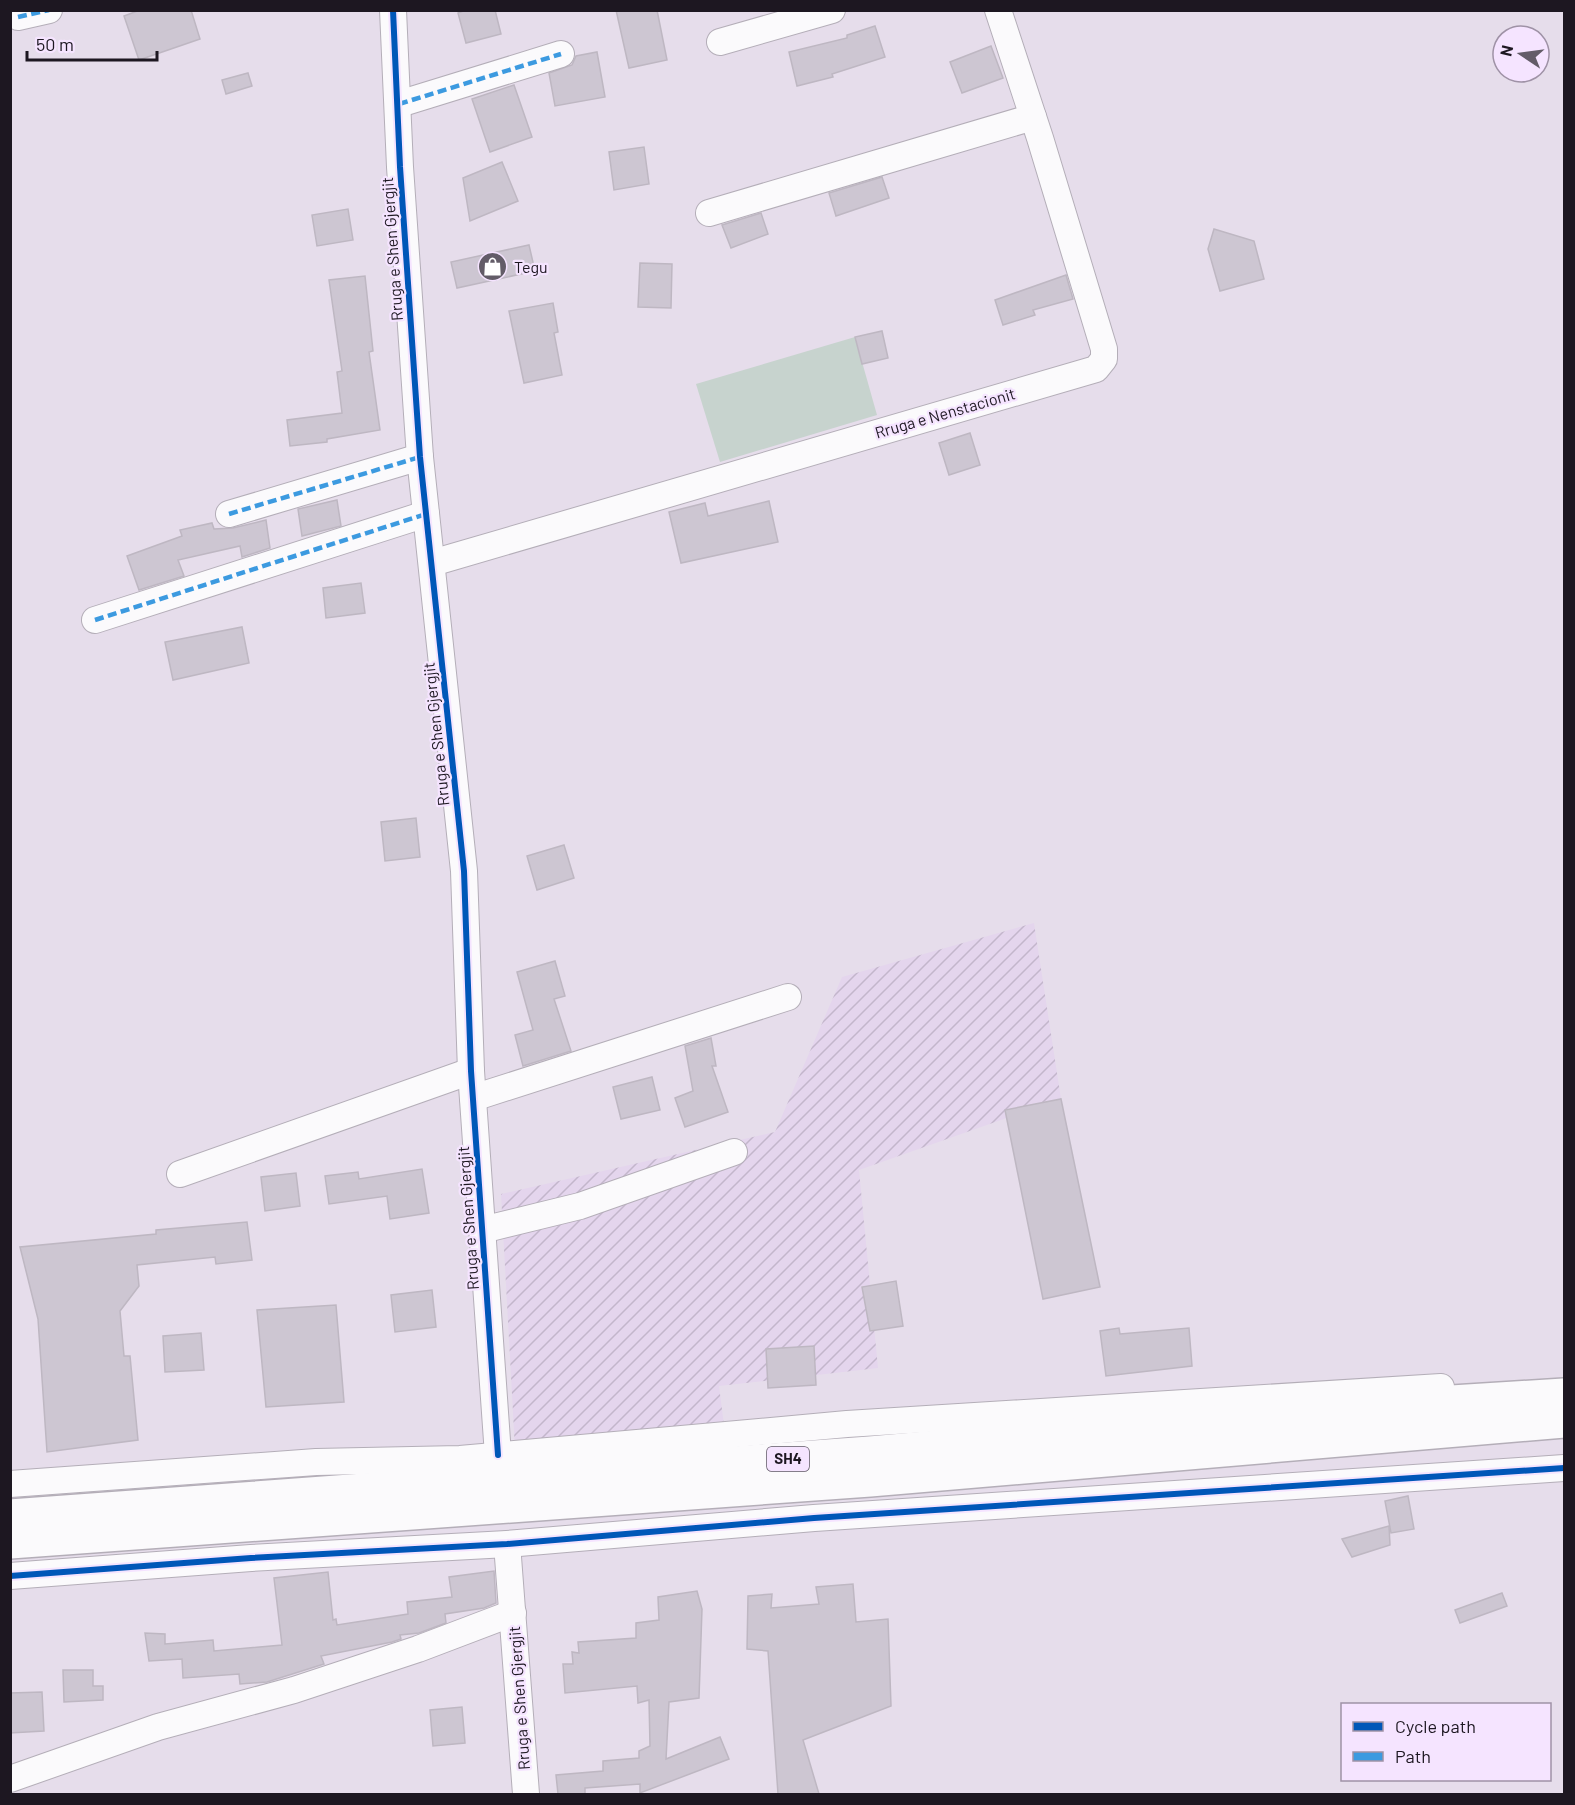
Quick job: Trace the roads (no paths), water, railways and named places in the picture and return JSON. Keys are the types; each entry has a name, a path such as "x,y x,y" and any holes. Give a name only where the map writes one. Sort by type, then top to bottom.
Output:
{"highway":[{"name":"SH4","path":"10,1516 870,1453 1420,1404 1564,1395"},
{"name":"SH4","path":"10,1542 870,1480 1564,1421"}],"street":[{"path":"17,16 50,10"},
{"name":"Rruga e Shen Gjergjit","path":"393,10 400,166 420,457 464,871 471,1071 498,1455"},
{"path":"720,42 832,10"},
{"name":"Rruga e Nenstacionit","path":"432,563 1096,369 1104,358 1104,348 998,10"},
{"path":"399,104 561,54"},
{"path":"710,213 1033,117"},
{"path":"229,514 420,457"},
{"path":"95,620 426,514"},
{"path":"473,1098 788,997"},
{"path":"180,1174 471,1071"},
{"path":"482,1230 580,1206 734,1152"},
{"path":"10,1484 316,1462 460,1459 847,1424 1564,1379"},
{"path":"10,1576 251,1558 508,1554 814,1518 1564,1468"},
{"name":"Rruga e Shen Gjergjit","path":"508,1554 526,1794"},
{"path":"10,1779 158,1727 316,1683 418,1649 513,1612"}],"place":[{"name":"Tegu","path":"493,267"}]}
